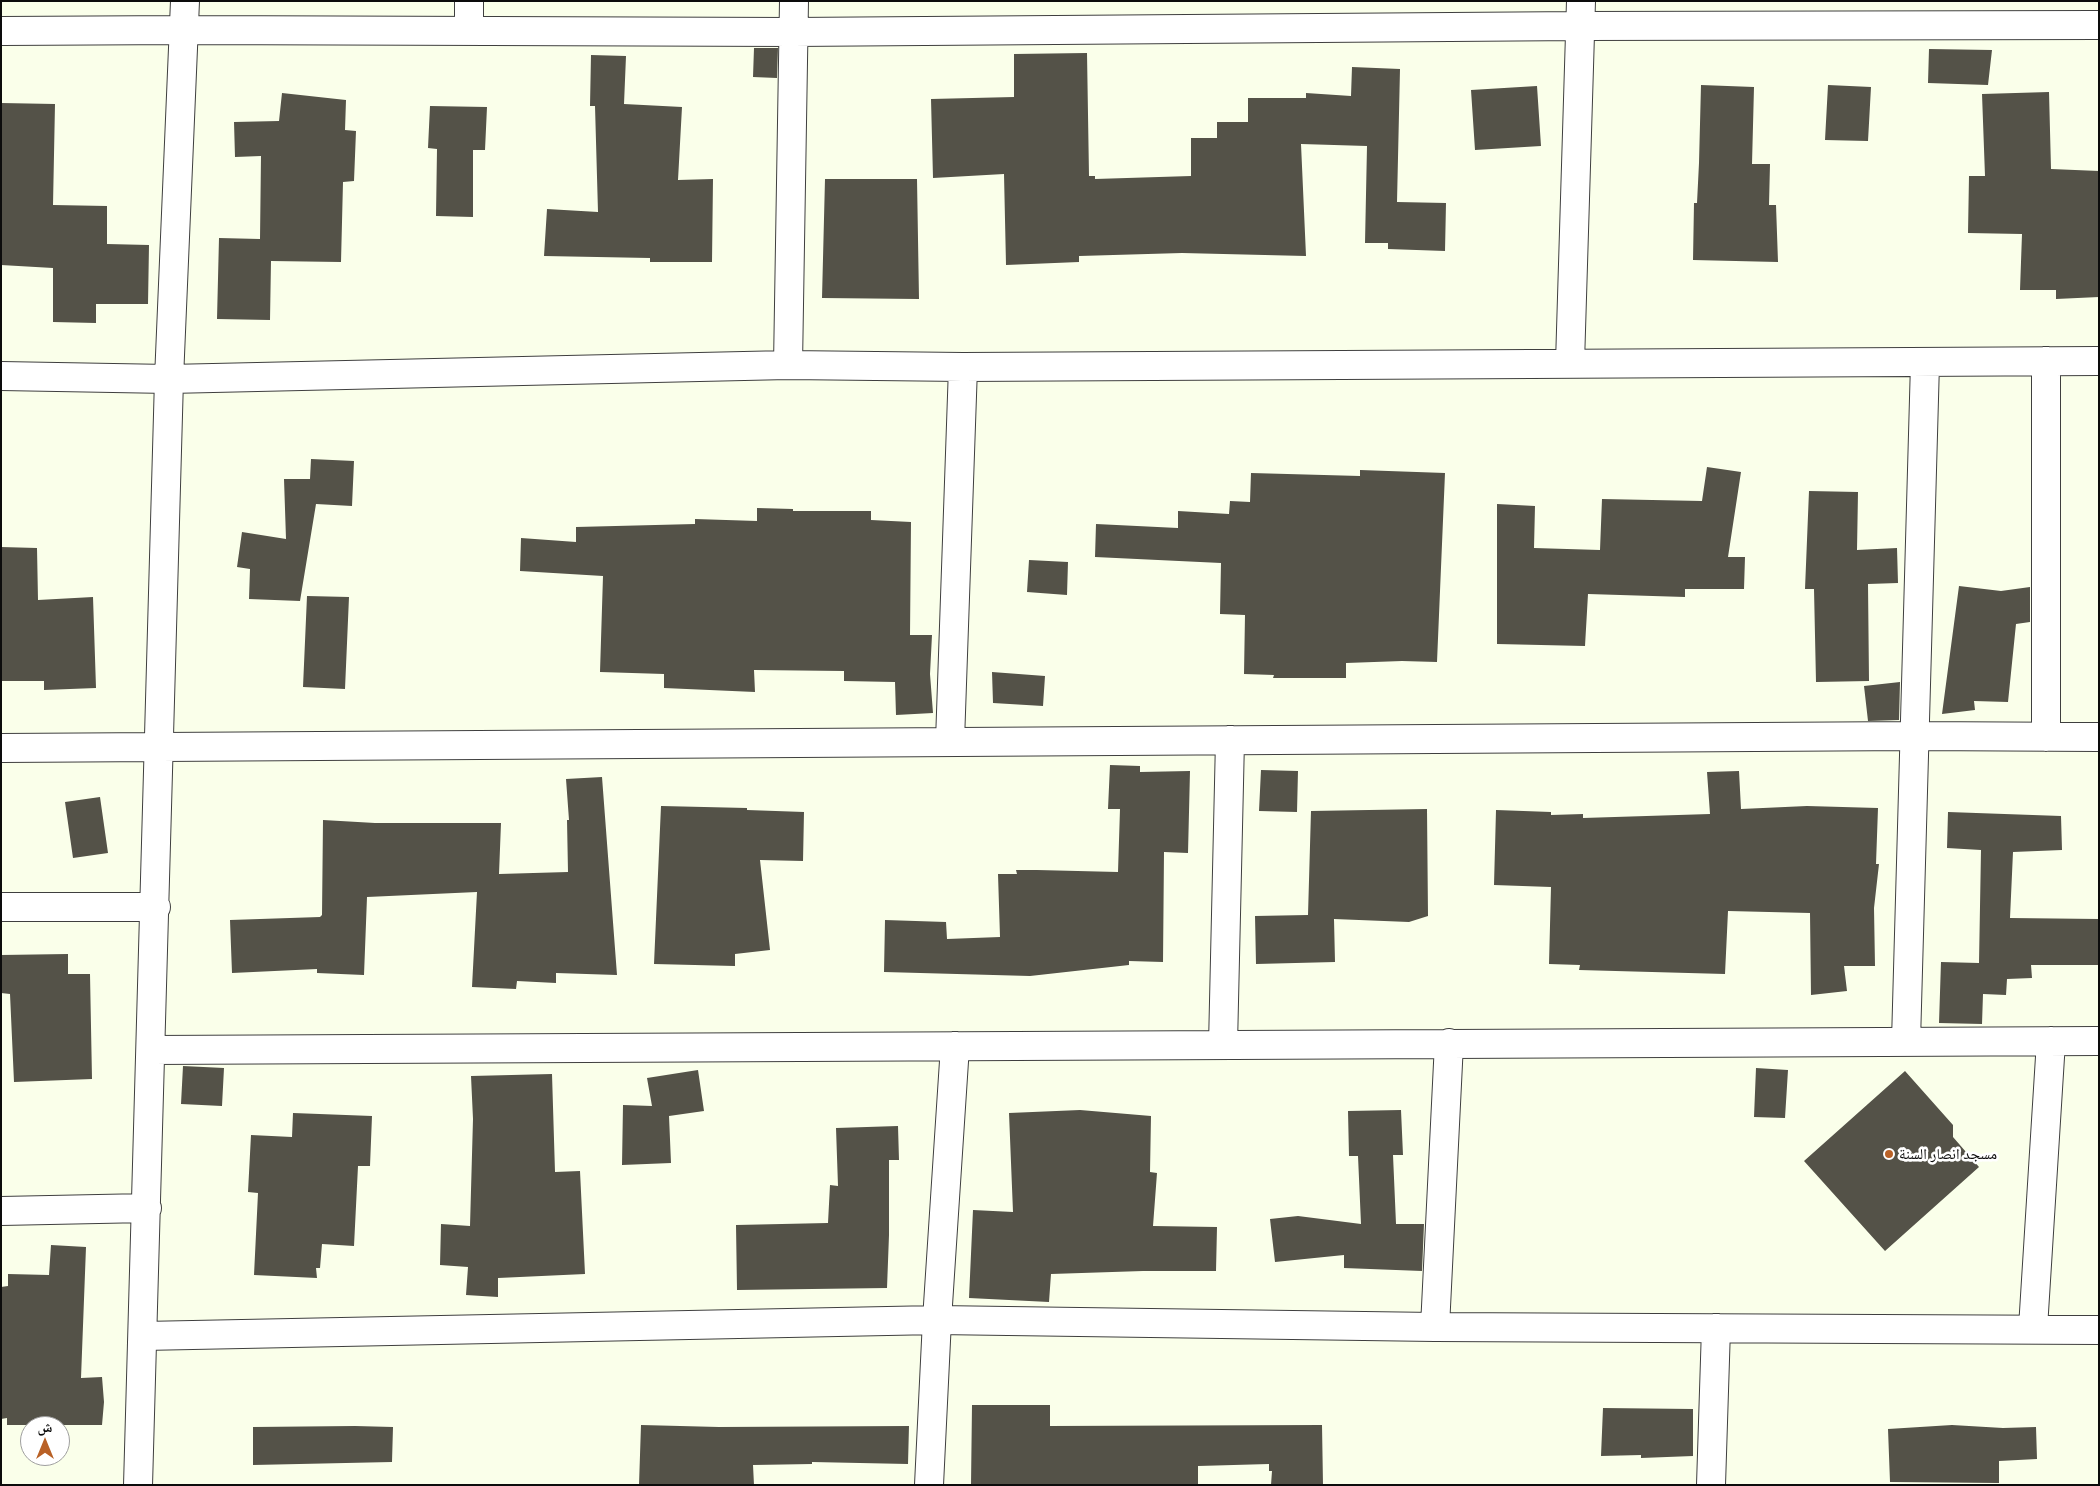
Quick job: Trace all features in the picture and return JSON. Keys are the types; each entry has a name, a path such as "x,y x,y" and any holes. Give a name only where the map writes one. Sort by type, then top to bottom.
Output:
{"street":[{"path":"138,1485 156,906 169,379 185,1"},
{"path":"468,1 469,30"},
{"path":"788,365 794,1"},
{"path":"1,31 469,30 793,32 1581,13 2099,25"},
{"path":"1570,363 1581,13"},
{"path":"2046,361 2046,737"},
{"path":"1,376 169,379 788,365 963,367 2099,361"},
{"path":"1906,1041 1925,363"},
{"path":"950,741 963,367"},
{"path":"1,748 950,741 1914,736 2099,737"},
{"path":"1223,1044 1230,740"},
{"path":"1,907 156,906"},
{"path":"2033,1328 2051,1040"},
{"path":"151,1050 2099,1041"},
{"path":"1435,1327 1449,1043"},
{"path":"929,1485 937,1320 955,1046"},
{"path":"1,1211 147,1208"},
{"path":"143,1336 937,1320 1435,1327 2033,1328 2099,1330"},
{"path":"1711,1485 1716,1328"}],"building":[{"path":"754,48 778,48 777,78 753,77"},
{"path":"1929,49 1992,50 1988,85 1928,83"},
{"path":"1087,53 1089,176 1095,176 1095,179 1191,176 1191,138 1217,138 1217,122 1248,122 1248,98 1306,98 1306,93 1351,96 1352,67 1400,69 1397,202 1446,203 1445,251 1388,249 1388,243 1365,243 1367,146 1301,144 1306,256 1182,253 1079,256 1079,262 1006,265 1004,174 933,178 931,99 1014,97 1014,54"},
{"path":"591,55 626,56 624,104 682,107 678,180 713,179 712,262 650,262 650,258 544,256 547,209 598,212 595,106 590,106"},
{"path":"1701,85 1754,87 1752,164 1770,164 1769,205 1776,205 1778,262 1693,260 1694,203 1697,203"},
{"path":"1828,85 1871,87 1868,141 1825,140"},
{"path":"1537,86 1541,146 1475,150 1471,90"},
{"path":"2049,92 2051,169 2099,171 2099,297 2056,299 2056,290 2020,290 2022,234 1968,233 1969,176 1985,176 1982,94"},
{"path":"282,93 346,100 345,130 356,131 354,181 343,182 341,262 271,261 270,320 217,319 219,238 260,239 261,156 235,157 234,122 279,121"},
{"path":"1,103 55,104 53,205 107,206 107,244 149,245 148,304 96,304 96,323 53,322 53,268 1,265"},
{"path":"430,106 487,107 485,150 473,150 473,217 436,216 437,149 428,148"},
{"path":"825,179 917,179 919,299 822,298"},
{"path":"311,459 354,461 352,506 316,504 300,601 249,599 250,569 237,567 242,532 286,539 284,479 310,479"},
{"path":"1707,467 1741,472 1728,557 1745,557 1744,589 1685,589 1685,597 1588,594 1585,646 1497,644 1497,504 1535,506 1534,548 1600,550 1602,499 1702,501"},
{"path":"1360,470 1445,473 1437,662 1346,663 1346,678 1273,678 1274,675 1244,674 1245,615 1220,614 1221,563 1095,557 1096,524 1178,528 1178,511 1229,514 1230,501 1250,502 1251,473 1360,476"},
{"path":"1809,491 1858,492 1857,550 1897,548 1898,583 1868,584 1869,681 1816,682 1814,589 1805,589"},
{"path":"757,508 793,509 793,511 871,511 871,520 911,522 910,635 932,635 930,674 933,713 896,715 895,682 844,681 844,671 754,670 755,692 664,688 664,674 600,672 603,576 520,571 521,538 576,542 576,527 695,524 695,519 757,521"},
{"path":"1,547 37,548 38,600 93,597 96,688 44,690 44,681 1,681"},
{"path":"1029,560 1068,562 1067,595 1027,592"},
{"path":"1959,586 2001,591 2030,587 2030,622 2016,624 2008,702 1974,701 1975,710 1942,714"},
{"path":"307,596 349,597 345,689 303,687"},
{"path":"992,672 1045,676 1043,706 993,703"},
{"path":"1900,682 1899,720 1868,721 1864,686"},
{"path":"1110,765 1140,766 1140,772 1190,771 1188,853 1164,852 1163,962 1129,961 1129,965 1030,976 884,972 885,920 946,922 947,939 1000,937 998,874 1017,874 1016,870 1118,872 1120,809 1108,809"},
{"path":"1261,770 1298,771 1297,812 1259,811"},
{"path":"1739,771 1741,809 1807,806 1878,808 1876,864 1879,864 1874,908 1875,966 1844,966 1847,991 1811,995 1810,913 1728,911 1725,974 1579,970 1580,965 1549,964 1551,887 1494,885 1496,810 1551,812 1551,815 1583,814 1583,818 1710,814 1707,772"},
{"path":"602,777 617,975 556,973 556,983 517,981 516,989 472,987 477,892 367,897 364,975 317,973 317,969 232,973 230,920 320,917 322,915 323,820 375,823 501,823 499,874 568,872 567,820 569,820 566,779"},
{"path":"100,797 108,853 73,858 65,802"},
{"path":"661,806 747,808 747,810 804,812 803,861 760,860 770,950 735,954 735,966 654,964"},
{"path":"1427,809 1428,916 1409,922 1334,919 1335,962 1256,964 1255,916 1308,915 1311,811"},
{"path":"1948,812 2061,816 2062,850 2013,852 2010,918 2099,919 2099,965 2031,965 2032,978 2007,979 2006,995 1983,994 1982,1024 1939,1023 1941,962 1979,963 1981,850 1947,848"},
{"path":"68,954 68,974 90,974 92,1079 14,1082 10,994 1,993 1,955"},
{"path":"183,1066 224,1068 222,1106 181,1104"},
{"path":"1756,1068 1788,1070 1785,1118 1754,1117"},
{"path":"698,1070 704,1111 669,1116 671,1163 622,1165 623,1105 652,1106 647,1078"},
{"path":"1905,1071 1953,1125 1953,1137 1979,1167 1885,1251 1804,1161"},
{"path":"552,1074 555,1172 580,1171 585,1274 498,1278 498,1297 466,1295 468,1267 440,1265 441,1224 470,1226 473,1119 471,1076"},
{"path":"1080,1110 1151,1116 1150,1172 1157,1173 1153,1226 1217,1227 1216,1271 1051,1274 1049,1302 969,1298 973,1210 1013,1212 1009,1113"},
{"path":"1401,1110 1403,1155 1393,1155 1396,1224 1424,1224 1422,1271 1344,1268 1344,1255 1275,1262 1270,1219 1298,1216 1361,1224 1358,1156 1349,1156 1348,1111"},
{"path":"293,1113 372,1116 370,1166 358,1166 354,1246 322,1244 320,1268 316,1268 317,1278 254,1275 258,1193 248,1192 251,1135 292,1137"},
{"path":"898,1126 899,1160 889,1160 887,1288 737,1290 736,1225 828,1223 830,1185 838,1186 836,1128"},
{"path":"51,1245 86,1247 81,1378 102,1377 104,1402 102,1425 70,1425 70,1416 20,1416 20,1425 7,1425 7,1418 1,1419 1,1287 8,1286 8,1274 49,1275"},
{"path":"972,1405 1050,1405 1050,1426 1322,1425 1323,1485 1271,1485 1272,1471 1269,1471 1269,1464 1198,1466 1198,1485 971,1485"},
{"path":"1603,1408 1693,1409 1693,1456 1641,1458 1641,1455 1601,1456"},
{"path":"641,1425 719,1427 909,1426 908,1464 812,1462 812,1464 753,1465 754,1485 639,1485"},
{"path":"1952,1425 2003,1428 2036,1427 2037,1459 1999,1461 1999,1483 1890,1482 1888,1429"},
{"path":"253,1427 393,1427 392,1462 253,1465"}],"place":[{"name":"مسجد انصار السنة","path":"1889,1154"}]}
